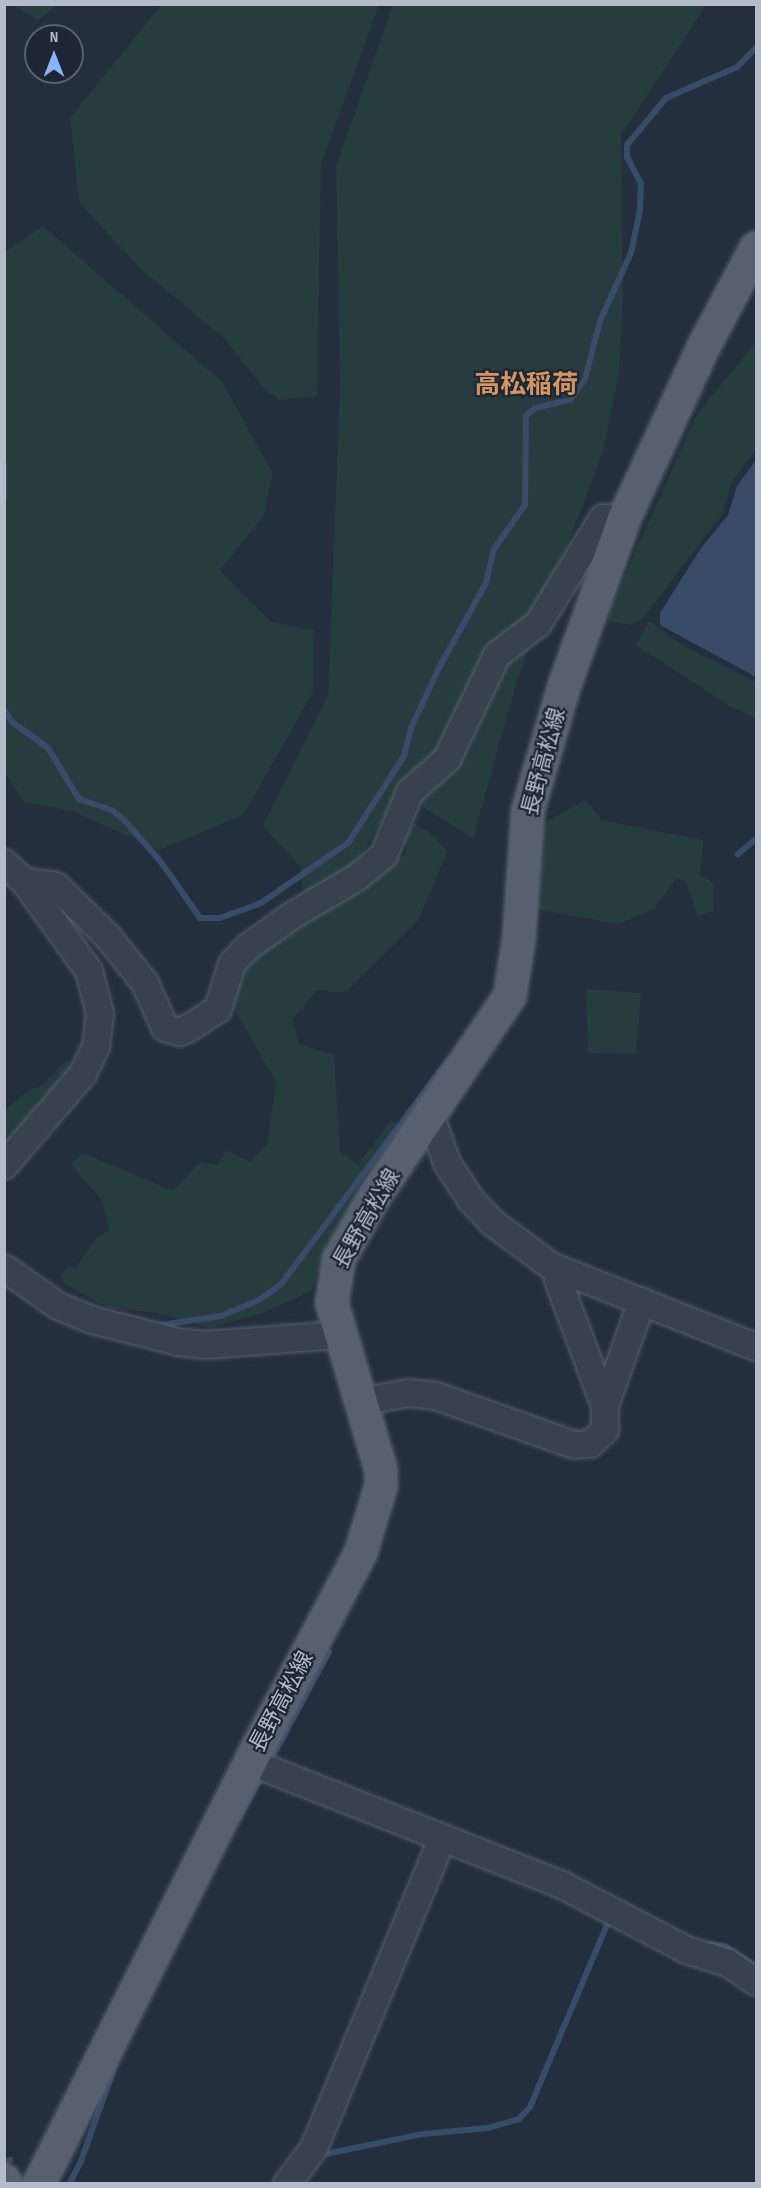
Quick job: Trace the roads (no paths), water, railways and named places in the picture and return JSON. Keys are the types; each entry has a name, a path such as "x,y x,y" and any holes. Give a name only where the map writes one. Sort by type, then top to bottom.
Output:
{"main road":[{"name":"長野高松線","path":"39,2184 261,1767 361,1552 381,1486 381,1470 339,1335 332,1303 339,1259 375,1196 510,996 519,938 528,810 564,687 624,519 752,264"}],"street":[{"path":"25,882 56,886 108,937 145,983 165,1028 180,1032 189,1028 218,1009 232,964 248,947 292,915 356,878 384,855 410,792 447,759 497,655 538,624 603,519 624,519"},
{"path":"4,863 25,882 89,971 100,1014 96,1047 83,1074 4,1166"},
{"path":"430,1117 447,1163 471,1200 493,1223 560,1270 756,1347"},
{"path":"4,1268 58,1306 92,1320 178,1342 206,1345 339,1335"},
{"path":"560,1270 558,1280 605,1406"},
{"path":"361,1402 408,1393 436,1396 574,1445 590,1444 605,1430 605,1406 642,1301"},
{"path":"261,1767 584,1895 687,1950 728,1963 756,1982"},
{"path":"287,2184 314,2148 441,1839"}],"water":[{"path":"756,460 756,677 660,625 660,613 701,548 728,515 737,486"}],"waterway":[{"path":"4,710 12,722 48,748 79,799 113,811 125,821 161,862 200,918 220,918 261,903 348,843 404,756 411,728 439,668 486,583 494,549 525,505 526,416 535,408 570,400 585,379 600,321 631,253 640,210 641,184 627,157 627,145 666,98 737,67 756,48"},
{"path":"4,464 4,499"},
{"path":"738,854 756,839"},
{"path":"161,1325 221,1316 261,1299 282,1283 449,1059"},
{"path":"269,1763 329,1652"},
{"path":"239,1818 263,1774"},
{"path":"326,2154 423,2134 488,2128 519,2119 530,2107 610,1918"},
{"path":"707,1944 725,1946 756,1967"},
{"path":"69,2184 81,2161 116,2063"},
{"path":"4,2163 10,2160"}],"district":[{"name":"高松稲荷","path":"526,386"}]}
